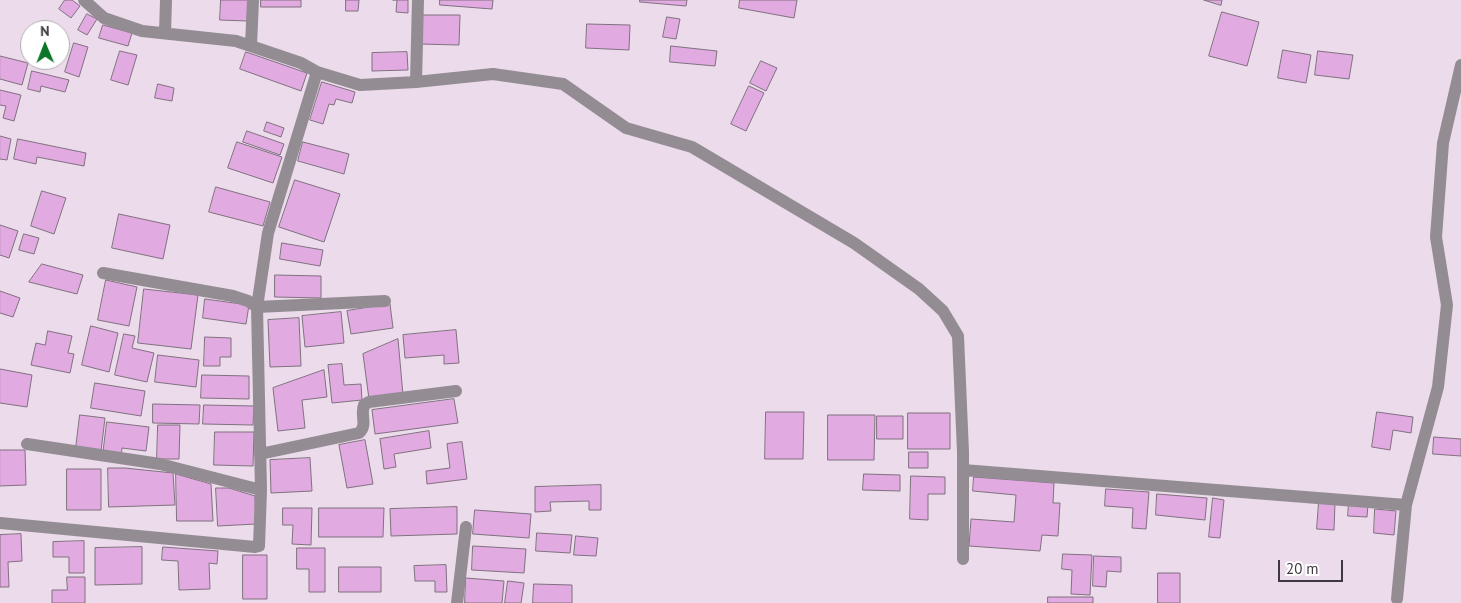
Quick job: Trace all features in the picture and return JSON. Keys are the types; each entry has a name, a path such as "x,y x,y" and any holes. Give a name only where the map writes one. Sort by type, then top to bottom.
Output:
{"street":[{"path":"84,0 104,18 142,31 236,41 301,63 317,72 360,85 416,82 493,74 563,84 626,128 692,147 854,243 918,289 943,311 958,336 963,470 963,559"},
{"path":"165,33 166,0"},
{"path":"251,46 253,0"},
{"path":"416,82 418,0"},
{"path":"1397,599 1406,505 1438,387 1447,305 1436,238 1441,162 1443,143 1461,65"},
{"path":"0,523 259,546 260,454 257,307 268,233 317,72"},
{"path":"103,273 234,296 248,301 257,307 385,301"},
{"path":"260,454 359,433 363,429 364,424 362,409 369,402 456,391"},
{"path":"27,444 160,464 260,490"},
{"path":"963,470 1406,505"},
{"path":"457,603 466,528"}],"building":[{"path":"65,0 72,0 80,6 71,18 59,9"},
{"path":"221,0 248,0 247,21 220,20"},
{"path":"261,0 301,0 301,7 261,7"},
{"path":"346,0 359,0 358,11 346,11"},
{"path":"397,0 408,0 408,13 396,12"},
{"path":"440,0 493,0 492,9 440,5"},
{"path":"640,0 687,0 686,6 640,2"},
{"path":"740,0 797,0 794,18 739,8"},
{"path":"1204,0 1222,0 1221,5"},
{"path":"1222,12 1259,22 1247,66 1209,56"},
{"path":"87,14 97,19 87,35 78,30"},
{"path":"421,15 460,15 459,45 420,44"},
{"path":"667,17 680,19 676,39 663,37"},
{"path":"587,24 630,25 629,50 586,48"},
{"path":"103,25 132,33 128,46 99,38"},
{"path":"74,43 88,47 79,77 65,72 66,70 70,70 70,56"},
{"path":"671,46 717,51 715,66 670,62"},
{"path":"1283,50 1311,55 1306,83 1278,78"},
{"path":"120,51 137,55 128,85 111,80"},
{"path":"1318,51 1353,55 1349,79 1315,75"},
{"path":"246,52 307,73 301,91 240,69"},
{"path":"407,52 408,70 372,71 372,53"},
{"path":"0,56 20,61 20,70 26,70 22,85 0,79"},
{"path":"761,61 777,68 766,91 750,83"},
{"path":"32,71 69,80 65,92 41,86 40,92 28,89"},
{"path":"322,82 355,92 352,103 336,99 334,105 329,104 323,124 310,120"},
{"path":"158,84 174,88 172,101 155,98"},
{"path":"749,86 764,93 746,131 731,124"},
{"path":"0,90 21,95 14,121 3,118 6,106 0,105"},
{"path":"267,122 284,128 281,137 264,131"},
{"path":"247,131 284,144 280,155 243,142"},
{"path":"0,136 11,139 7,160 0,159"},
{"path":"18,139 86,153 84,166 37,157 36,164 14,159"},
{"path":"237,142 282,157 273,183 228,168"},
{"path":"303,142 349,154 344,174 298,161"},
{"path":"295,180 340,194 324,242 279,227"},
{"path":"216,187 270,202 263,226 209,212"},
{"path":"42,191 66,198 54,234 31,226"},
{"path":"119,214 170,225 163,259 112,248"},
{"path":"0,225 18,231 9,258 0,255"},
{"path":"24,234 39,238 34,254 19,250"},
{"path":"282,243 323,250 320,266 280,259"},
{"path":"42,264 83,275 77,294 29,282"},
{"path":"275,275 321,276 321,298 275,297"},
{"path":"106,280 137,287 129,326 98,320"},
{"path":"144,289 198,295 191,349 138,343"},
{"path":"0,291 20,298 13,317 0,313"},
{"path":"205,299 249,305 246,324 203,318"},
{"path":"390,304 393,328 351,334 347,311"},
{"path":"341,312 344,343 305,347 302,316"},
{"path":"299,318 301,366 270,367 268,320"},
{"path":"91,326 118,333 109,372 82,365"},
{"path":"456,330 459,363 444,364 444,355 405,358 403,335"},
{"path":"48,331 72,336 68,353 74,354 70,373 31,365 36,343 45,345"},
{"path":"124,334 135,336 132,348 154,353 147,382 115,375"},
{"path":"205,337 231,338 231,357 220,357 220,366 204,366"},
{"path":"398,339 403,395 369,399 363,354"},
{"path":"158,355 199,360 196,387 155,382"},
{"path":"342,364 344,385 361,384 362,400 332,403 328,365"},
{"path":"0,369 32,375 27,407 0,403"},
{"path":"324,370 327,397 302,400 305,428 278,431 273,388"},
{"path":"202,375 249,376 249,399 201,398"},
{"path":"95,383 145,391 141,416 91,408"},
{"path":"454,399 458,423 375,434 372,410"},
{"path":"153,404 200,405 199,424 153,423"},
{"path":"204,405 254,406 253,425 203,424"},
{"path":"766,412 804,412 803,459 765,459"},
{"path":"1377,412 1413,417 1411,433 1393,430 1390,450 1372,447"},
{"path":"908,413 950,413 950,449 908,449"},
{"path":"80,415 105,418 101,451 76,448"},
{"path":"828,415 875,415 874,460 828,460"},
{"path":"877,416 903,416 903,439 877,439"},
{"path":"107,422 149,427 146,451 122,448 121,458 103,455"},
{"path":"158,425 180,425 179,459 157,459"},
{"path":"429,431 431,448 394,454 396,467 384,469 380,439"},
{"path":"215,432 254,432 253,466 214,465"},
{"path":"1434,437 1461,439 1461,456 1433,454"},
{"path":"365,440 373,484 347,488 339,445"},
{"path":"462,442 467,479 427,484 426,471 450,468 447,444"},
{"path":"0,450 25,450 26,485 0,486"},
{"path":"909,452 928,452 928,468 909,468"},
{"path":"310,458 312,491 271,493 270,460"},
{"path":"108,468 173,473 175,505 109,507"},
{"path":"67,469 101,469 101,510 67,510"},
{"path":"176,474 211,484 213,521 177,521"},
{"path":"864,474 900,475 900,491 863,490"},
{"path":"911,476 945,477 945,494 928,494 928,520 910,519"},
{"path":"974,477 1054,483 1053,503 1060,503 1058,536 1042,535 1040,551 969,546 971,519 1014,522 1016,495 973,491"},
{"path":"601,485 601,510 589,510 589,501 550,502 551,511 535,512 535,487"},
{"path":"216,488 229,488 255,496 256,524 218,526"},
{"path":"1106,489 1149,492 1146,529 1132,528 1133,508 1105,506"},
{"path":"1157,494 1207,498 1205,520 1156,515"},
{"path":"1213,498 1224,500 1220,538 1209,537"},
{"path":"1319,502 1335,503 1334,530 1317,529"},
{"path":"1349,503 1368,504 1367,517 1348,516"},
{"path":"457,507 457,534 391,536 390,509"},
{"path":"283,508 312,508 311,545 292,544 293,525 283,525"},
{"path":"319,508 384,508 383,537 319,537"},
{"path":"1375,509 1396,511 1394,535 1374,533"},
{"path":"475,510 531,514 529,538 473,534"},
{"path":"537,533 572,535 570,553 536,551"},
{"path":"21,534 22,561 8,562 9,587 0,587 0,535"},
{"path":"576,536 598,538 596,556 574,555"},
{"path":"84,541 84,573 69,573 69,557 53,557 53,542"},
{"path":"473,546 526,549 524,573 472,570"},
{"path":"142,547 142,584 95,585 95,548"},
{"path":"163,547 218,551 217,564 209,563 210,589 179,590 178,561 162,560"},
{"path":"297,548 325,548 325,592 309,592 309,569 297,569"},
{"path":"1063,554 1092,555 1090,595 1071,594 1072,570 1062,569"},
{"path":"243,555 267,555 267,599 243,599"},
{"path":"1094,556 1121,557 1121,572 1107,571 1106,587 1093,586"},
{"path":"446,565 447,592 435,592 435,581 415,581 414,566"},
{"path":"339,567 381,567 381,592 339,592"},
{"path":"1158,573 1180,573 1180,603 1158,603"},
{"path":"67,577 85,577 85,603 52,603 52,590 67,590"},
{"path":"466,578 504,581 502,603 465,603"},
{"path":"508,581 524,583 521,603 505,603"},
{"path":"534,584 572,585 572,603 533,603"},
{"path":"1048,597 1093,597 1093,603 1048,603"}]}
